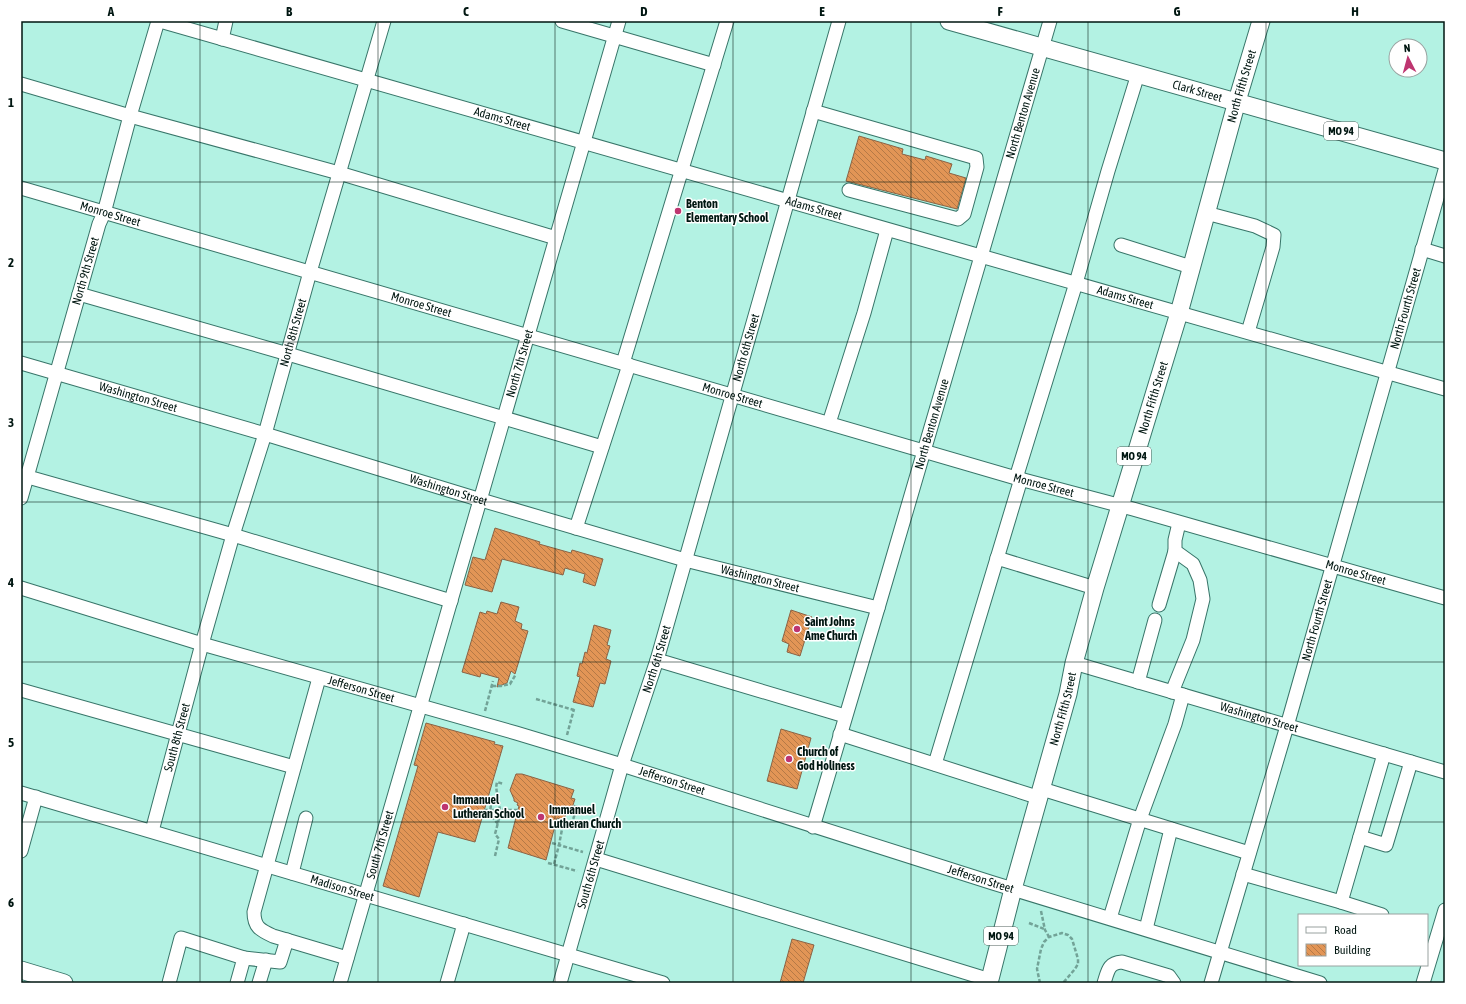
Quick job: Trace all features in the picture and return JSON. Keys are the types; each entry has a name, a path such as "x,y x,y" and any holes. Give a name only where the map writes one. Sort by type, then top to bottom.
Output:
{"main road":[{"name":"Clark Street","path":"949,21 1237,101 1445,161"},
{"name":"North Fifth Street","path":"1013,890 1068,694 1074,663 1095,588 1179,313 1237,101 1261,21"},
{"name":"MO 94","path":"989,982 1013,890"},
{"path":"21,970 64,983"}],"street":[{"name":"Adams Street","path":"159,21 1076,284 1445,388"},
{"name":"North 9th Street","path":"21,498 24,476 56,373 99,224 104,213 130,116 159,21"},
{"path":"222,39 226,21"},
{"name":"North 8th Street","path":"202,644 233,535 265,434 310,272 384,21"},
{"path":"562,21 714,65"},
{"name":"North 7th Street","path":"421,707 619,21"},
{"path":"576,528 602,447 727,21"},
{"name":"North 6th Street","path":"622,765 657,660 838,21"},
{"name":"North Benton Avenue","path":"813,827 1050,21"},
{"path":"935,764 997,558 1108,171 1138,74"},
{"path":"21,84 130,116 339,173 556,238"},
{"path":"813,111 976,158 977,167 964,214 958,219 849,190"},
{"name":"North Fourth Street","path":"1211,983 1287,726 1445,170"},
{"name":"Monroe Street","path":"21,188 923,451 1445,598"},
{"path":"1206,214 1255,226 1274,234 1273,247 1248,332"},
{"path":"829,423 862,320 887,230"},
{"path":"1121,245 1191,267"},
{"path":"1422,249 1445,256"},
{"path":"79,294 602,447"},
{"name":"Washington Street","path":"21,363 265,434 685,560 878,608"},
{"path":"24,476 233,535 452,601"},
{"path":"1159,605 1175,551 1175,540 1179,523"},
{"path":"1110,918 1140,819 1175,724 1178,694 1203,599 1200,580 1194,564 1175,551"},
{"path":"997,558 1095,588"},
{"name":"Jefferson Street","path":"21,588 202,644 516,733 622,765 1013,890 1110,918 1320,983"},
{"path":"1138,682 1155,620"},
{"name":"South 8th Street","path":"152,831 202,644"},
{"path":"657,660 845,716"},
{"name":"Washington Street","path":"1074,663 1445,772"},
{"path":"319,678 266,865 254,912 254,920 256,925 262,931 347,958"},
{"path":"21,690 294,767"},
{"name":"South 7th Street","path":"340,983 421,707"},
{"path":"840,734 935,764 1140,819 1249,853"},
{"path":"1341,902 1384,754"},
{"path":"1360,837 1386,845 1411,762"},
{"name":"South 6th Street","path":"560,983 622,765"},
{"name":"Madison Street","path":"21,793 663,983"},
{"path":"21,851 36,797"},
{"path":"292,873 306,818"},
{"path":"1146,929 1171,829"},
{"path":"596,859 989,982"},
{"path":"1243,874 1379,914"},
{"path":"1428,957 1433,931 1445,910"},
{"path":"447,983 464,924"},
{"path":"169,983 181,938 244,958 280,962 287,940"},
{"path":"237,983 244,958"},
{"path":"259,983 266,960"},
{"path":"1104,983 1110,967 1115,962 1122,962 1169,976 1174,983"},
{"path":"1423,983 1426,966"}],"path":[{"path":"492,686 510,684 516,674"},
{"path":"484,712 493,681"},
{"path":"536,699 574,710 567,736"},
{"path":"495,856 499,839 495,834 500,819 499,801 496,793 497,782 504,784"},
{"path":"498,797 491,803 490,815 498,824"},
{"path":"554,864 563,824 572,823 576,806 594,812"},
{"path":"484,810 520,810"},
{"path":"552,843 583,852"},
{"path":"548,863 577,871"},
{"path":"1041,911 1044,930 1049,937"},
{"path":"1028,923 1044,930"},
{"path":"1040,983 1037,969 1038,959 1044,942 1049,937 1062,933 1068,935 1072,939 1078,959 1078,964 1063,983"}],"building":[{"path":"859,136 903,149 902,154 925,160 926,156 952,164 949,173 966,178 957,209 846,181"},
{"path":"495,528 540,542 539,544 571,553 572,550 603,559 595,586 583,582 585,574 565,568 563,575 502,559 492,592 465,585 473,557 485,560"},
{"path":"501,602 519,607 515,621 522,624 521,629 528,631 515,674 511,671 507,683 497,687 499,678 481,673 480,677 462,672 480,612 486,614 487,611 497,614"},
{"name":"Saint Johns Ame Church","path":"791,610 812,617 800,656 787,652 789,644 782,641"},
{"path":"594,625 611,630 607,645 610,646 606,659 611,661 605,684 600,683 593,707 573,702 580,677 577,676 580,663 582,664 585,652 587,653"},
{"name":"Immanuel Lutheran School","path":"426,723 495,742 494,744 503,746 475,842 438,832 419,897 383,886 418,766 414,765"},
{"name":"Church of God Holiness","path":"781,729 811,738 797,789 767,781"},
{"name":"Immanuel Lutheran Church","path":"516,774 522,774 574,790 571,798 575,799 571,811 567,810 564,820 557,818 546,860 508,848 519,806 517,805 518,803 514,801 510,790"},
{"path":"792,939 814,945 803,983 780,983"}],"place":[{"name":"Benton Elementary School","path":"678,211"},
{"name":"Saint Johns Ame Church","path":"797,629"},
{"name":"Church of God Holiness","path":"789,759"},
{"name":"Immanuel Lutheran School","path":"445,807"},
{"name":"Immanuel Lutheran Church","path":"541,817"}]}
